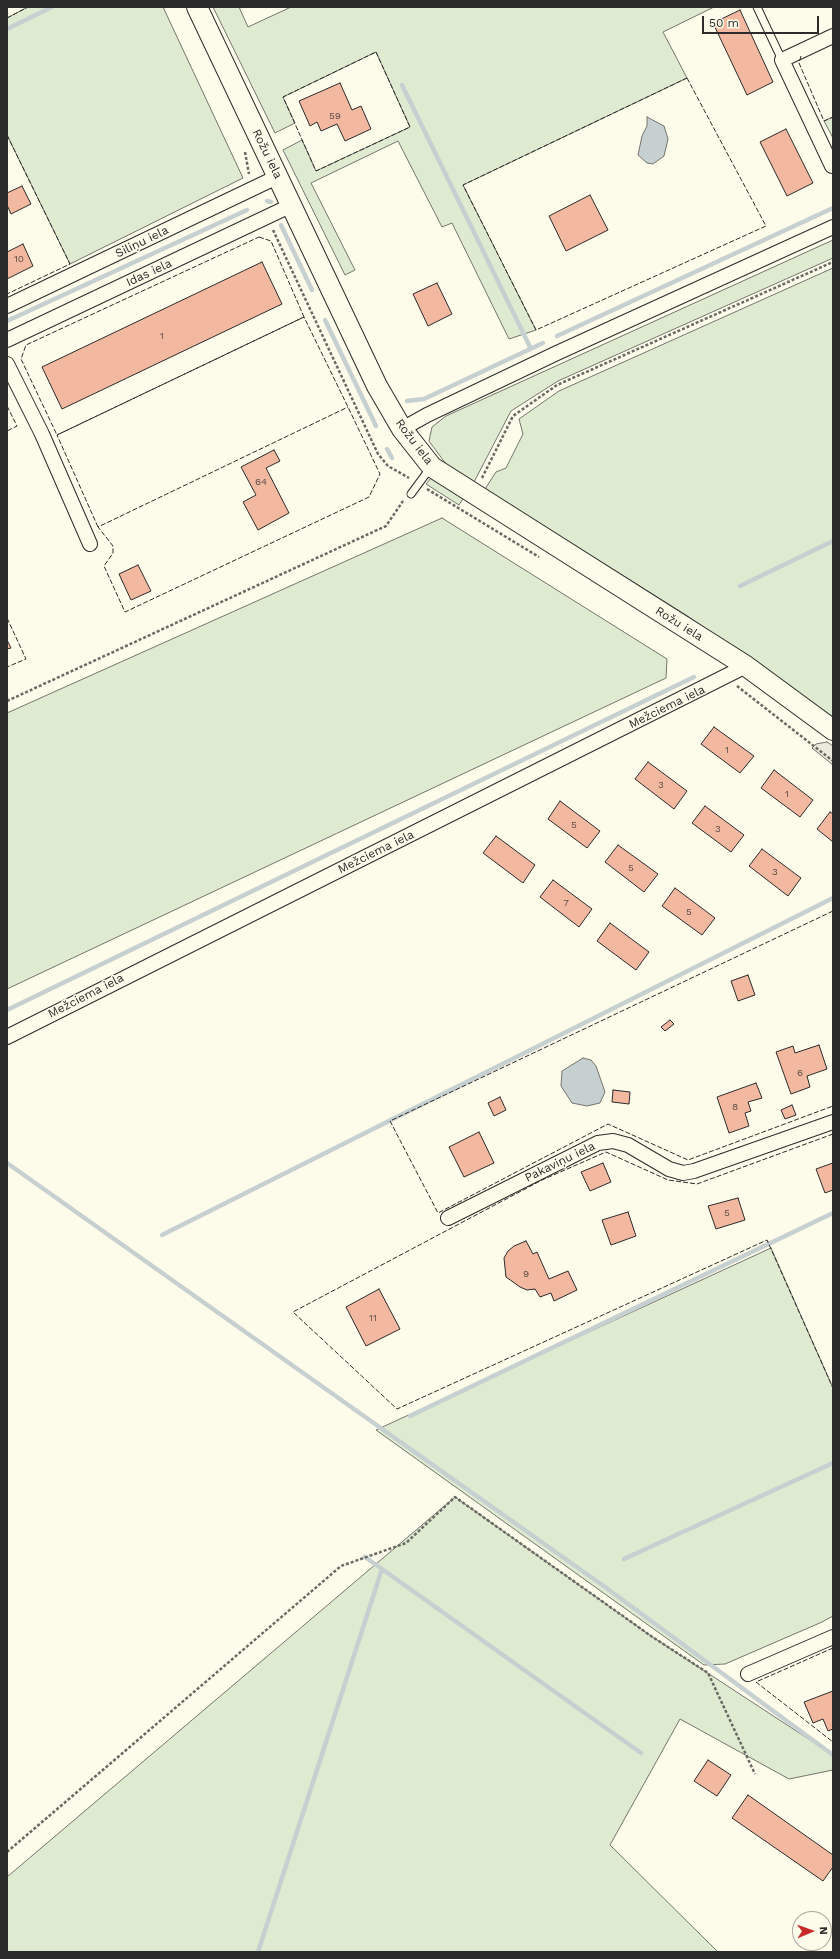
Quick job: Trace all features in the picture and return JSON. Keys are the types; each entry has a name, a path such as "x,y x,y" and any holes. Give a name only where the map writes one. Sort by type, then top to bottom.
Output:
{"street":[{"name":"Rožu iela","path":"197,7 292,205 376,386 402,429 432,467 746,666 833,730"},
{"path":"832,166 782,60 833,36"},
{"name":"Siliņu iela","path":"7,306 278,177"},
{"name":"Idas iela","path":"7,340 292,205"},
{"path":"402,429 427,415 557,353 833,227"},
{"path":"7,364 42,434 90,544"},
{"name":"Mežciema iela","path":"7,1037 727,677 746,666"},
{"name":"Pakaviņu iela","path":"448,1218 598,1143 613,1141 628,1145 670,1170 683,1173 694,1171 833,1122"},
{"path":"748,1674 833,1637"}],"lane":[{"path":"757,7 782,60"},
{"path":"411,494 417,483 432,467"}],"path":[{"path":"244,145 249,177 254,189"},
{"path":"267,217 378,454 388,466 542,560"},
{"path":"463,511 513,416 557,385 833,262"},
{"path":"7,701 386,526 399,504 411,494"},
{"path":"727,677 833,761"},
{"path":"7,1852 341,1566 406,1543 455,1497 651,1636 708,1673 754,1774"}],"green space":[{"path":"28,7 163,7 243,178 70,264 7,135 7,18"},
{"path":"213,7 239,7 248,27 291,7 714,7 663,32 687,78 463,185 536,330 509,339 452,223 442,227 398,141 311,183 355,270 345,275 283,150 302,140 316,171 410,127 376,52 283,97 295,123 275,133"},
{"path":"833,117 833,138 824,121"},
{"path":"833,240 833,258 558,381 511,411 474,482 446,464 429,441 432,427 446,416"},
{"path":"833,268 833,717 686,615 485,489 496,472 506,468 523,434 519,419 559,391"},
{"path":"432,477 464,497 459,505 426,484"},
{"path":"442,518 667,659 666,678 7,989 7,713"},
{"path":"771,1248 833,1388 833,1616 822,1622 725,1664 704,1665 376,1430"},
{"path":"455,1497 651,1636 833,1755 833,1770 789,1779 680,1719 610,1845 718,1952 7,1952 7,1877"}],"shaded area":[{"path":"647,117 664,126 668,139 664,156 653,164 647,163 638,155 642,136 647,126"},
{"path":"827,742 833,746 833,765 812,748 816,744"},
{"path":"583,1058 591,1060 596,1066 605,1092 600,1103 587,1106 572,1103 561,1086 562,1071"}],"building":[{"path":"740,10 773,82 747,95 713,23"},
{"path":"340,83 352,110 361,106 371,129 345,141 337,124 321,131 317,122 310,126 299,101"},
{"path":"786,129 813,183 787,196 760,142"},
{"path":"22,186 31,204 11,214 7,205 7,193"},
{"path":"590,195 608,230 566,251 549,216"},
{"path":"23,244 33,266 7,279 7,252"},
{"path":"262,262 282,304 62,409 42,367"},
{"path":"437,283 452,314 428,326 413,294"},
{"path":"274,450 280,461 266,468 289,513 258,530 243,502 256,495 241,467"},
{"path":"138,565 151,591 131,600 119,574"},
{"path":"7,640 11,648 7,649"},
{"path":"714,727 754,756 740,773 701,744"},
{"path":"648,762 687,791 674,809 635,779"},
{"path":"774,770 813,800 800,817 761,788"},
{"path":"560,801 600,831 587,848 548,819"},
{"path":"705,806 744,835 731,852 692,823"},
{"path":"830,812 833,814 833,842 817,829"},
{"path":"496,836 535,865 523,883 483,853"},
{"path":"618,845 658,874 644,892 605,862"},
{"path":"762,849 801,878 788,896 749,866"},
{"path":"553,880 592,909 579,927 540,897"},
{"path":"675,888 715,918 702,935 662,906"},
{"path":"610,923 649,952 636,970 597,941"},
{"path":"748,975 755,995 738,1001 731,981"},
{"path":"670,1020 674,1024 665,1031 661,1027"},
{"path":"819,1045 827,1069 807,1076 810,1087 791,1094 776,1052 793,1046 795,1053"},
{"path":"756,1083 762,1098 748,1102 751,1111 745,1113 749,1126 729,1133 717,1097"},
{"path":"613,1090 630,1092 629,1104 612,1102"},
{"path":"500,1097 506,1110 494,1116 488,1103"},
{"path":"792,1105 796,1115 785,1119 781,1110"},
{"path":"479,1132 494,1163 464,1177 449,1147"},
{"path":"603,1163 611,1182 590,1191 581,1172"},
{"path":"833,1163 833,1190 825,1193 816,1169"},
{"path":"738,1198 745,1220 716,1229 708,1206"},
{"path":"628,1212 636,1236 611,1245 602,1220"},
{"path":"526,1241 533,1254 537,1252 549,1279 568,1271 577,1290 554,1301 551,1293 540,1297 535,1289 527,1290 506,1277 504,1258 508,1251 514,1246"},
{"path":"379,1289 400,1329 366,1346 346,1307"},
{"path":"833,1691 833,1729 828,1731 823,1719 813,1723 804,1702"},
{"path":"708,1760 731,1775 717,1796 694,1781"},
{"path":"748,1795 833,1855 833,1867 823,1881 732,1818"}],"waterway":[{"path":"7,29 52,7"},
{"path":"402,85 531,349"},
{"path":"267,201 271,202"},
{"path":"557,336 833,208"},
{"path":"7,321 247,210"},
{"path":"281,225 312,290"},
{"path":"325,320 376,426"},
{"path":"407,401 424,399 543,343"},
{"path":"387,449 392,458"},
{"path":"740,586 833,541"},
{"path":"7,1010 694,677"},
{"path":"162,1235 833,898"},
{"path":"7,1163 605,1587 833,1755"},
{"path":"410,1416 833,1213"},
{"path":"624,1559 833,1463"},
{"path":"365,1557 641,1753"},
{"path":"258,1952 382,1569"}],"fence":[{"path":"7,18 28,7"},
{"path":"376,52 410,127 316,171 283,97 376,52"},
{"path":"801,56 799,63 824,121 833,117"},
{"path":"687,78 766,226 536,330 463,185 687,78"},
{"path":"7,135 70,264 7,294"},
{"path":"259,237 271,241 304,317 57,435 21,359 26,345 259,237"},
{"path":"98,527 57,435 304,317 348,407 380,474 369,497 125,612 104,566 113,553 113,546 98,527 348,407"},
{"path":"7,406 17,426 7,431"},
{"path":"7,618 26,659 7,667"},
{"path":"833,911 390,1121 438,1213 608,1124 688,1160 833,1106"},
{"path":"833,1134 697,1184 668,1180 606,1152 542,1180 293,1312 397,1409 767,1240 833,1388"},
{"path":"833,1648 756,1682 833,1742"}]}
